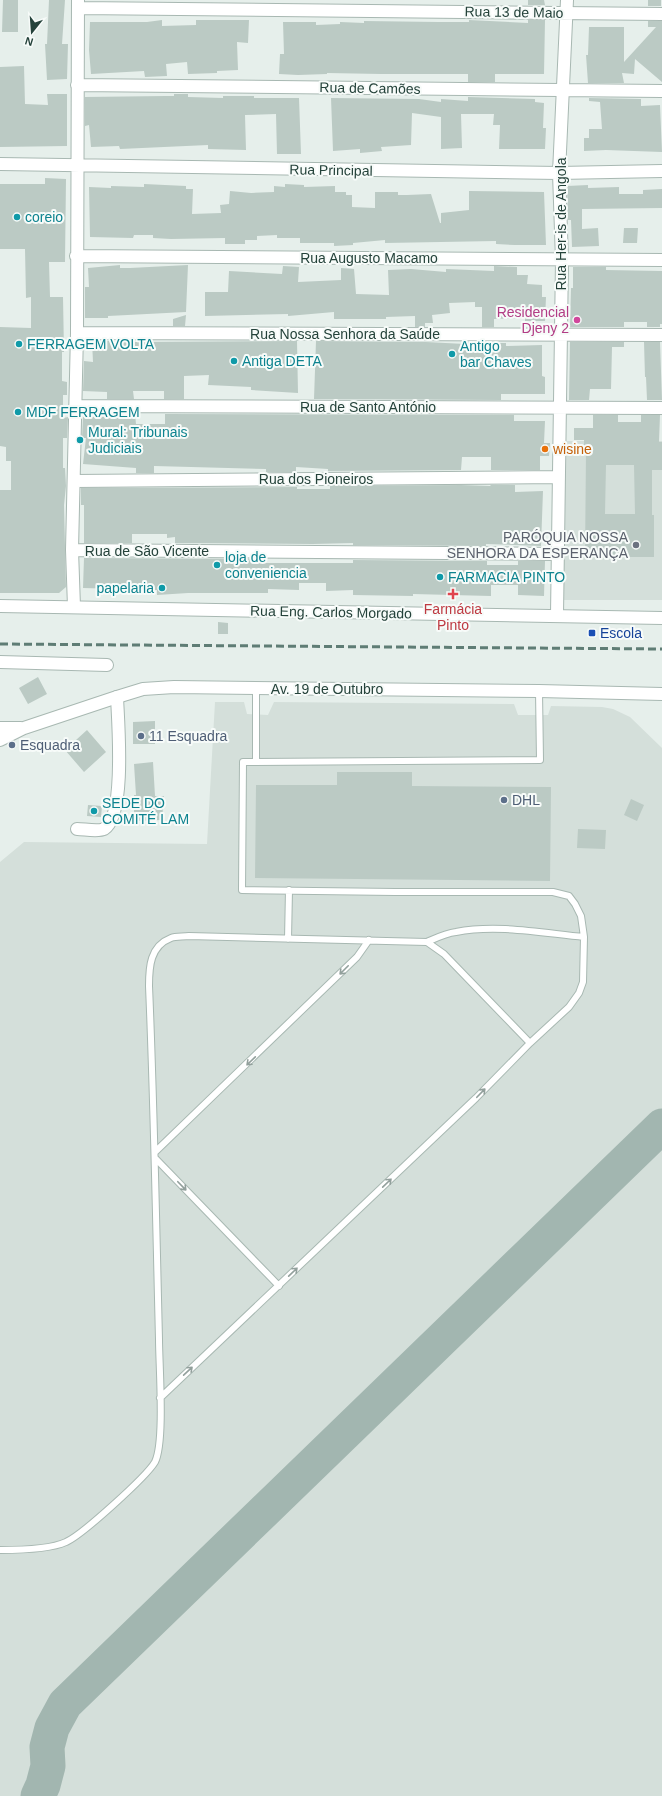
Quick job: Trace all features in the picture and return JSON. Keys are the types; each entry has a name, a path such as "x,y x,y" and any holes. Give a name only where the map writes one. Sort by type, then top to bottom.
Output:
{"street":[{"name":"Rua Her-is de Angola","path":"557,616 562,260 560,173 567,0"},
{"name":"Rua 13 de Maio","path":"78,4 662,14"},
{"path":"74,607 72,550 77,333 76,256 78,4"},
{"name":"Rua de Camões","path":"77,85 662,91"},
{"name":"Rua Principal","path":"0,164 560,173 662,171"},
{"name":"Rua Augusto Macamo","path":"76,256 662,260"},
{"name":"Rua Nossa Senhora da Saúde","path":"77,333 561,336 662,335"},
{"name":"Rua de Santo António","path":"75,406 662,408"},
{"name":"Rua dos Pioneiros","path":"74,481 558,477"},
{"name":"Rua de São Vicente","path":"72,550 558,554"},
{"name":"Rua Eng. Carlos Morgado","path":"0,606 662,618"},
{"path":"0,662 107,665"},
{"name":"Av. 19 de Outubro","path":"0,740 24,728 143,689 174,687 539,691 662,694"},
{"path":"77,829 103,830 108,825 116,808 118,790 117,697"},
{"path":"0,728 24,728"}],"lane":[{"path":"256,688 256,762"},
{"path":"160,1398 476,1098 530,1043 569,1007 579,993 583,982 584,937 581,916 576,904 569,896 553,892 242,890 243,762 540,760 539,691"},
{"path":"288,939 289,890"},
{"path":"0,1550 30,1549 65,1543 88,1526 145,1474 154,1462 159,1450 160,1398 155,1155 149,986 149,965 156,948 170,938 189,936 427,942 455,932 482,929 516,930 584,937"},
{"path":"155,1155 352,962 369,940"},
{"path":"427,942 444,954 530,1043"},
{"path":"155,1155 279,1286"}],"shaded area":[{"path":"564,441 662,441 662,600 561,600"},
{"path":"215,702 244,702 247,714 268,715 274,702 514,704 518,715 548,715 551,706 602,707 613,709 630,717 662,748 662,1796 0,1796 0,862 24,842 207,844"}],"building":[{"path":"3,0 18,0 18,32 2,32"},
{"path":"49,0 65,0 62,44 68,44 67,79 47,80 45,44 47,44"},
{"path":"528,0 544,0 545,5 528,5"},
{"path":"648,0 661,0 661,6 648,6"},
{"path":"162,20 162,26 196,25 196,20 249,20 248,43 237,42 238,70 217,71 217,73 188,74 187,62 166,64 167,76 145,77 144,71 91,74 89,50 90,22 147,22"},
{"path":"469,20 528,23 528,20 545,20 544,74 495,74 495,82 468,82 468,74 279,74 280,54 284,54 283,22 316,22 316,25 340,24 340,22 364,23 364,21 469,22"},
{"path":"648,21 662,21 662,82 635,59 634,74 622,73 624,83 588,83 586,55 588,55 589,27 624,27 624,62 656,27 648,27"},
{"path":"24,66 25,104 48,105 47,94 67,94 67,146 0,147 0,67"},
{"path":"174,94 188,94 188,97 223,98 223,96 254,96 254,98 299,98 301,154 277,154 276,114 245,115 246,150 208,149 208,145 120,149 119,146 91,147 89,125 85,126 85,97 174,96"},
{"path":"468,97 535,99 535,102 544,103 543,128 546,128 545,149 499,149 500,125 493,125 494,114 461,114 462,148 441,149 441,117 412,113 411,145 381,147 382,151 360,153 360,149 333,151 331,98 419,99 441,102 441,99 468,101"},
{"path":"589,98 641,99 641,106 660,105 662,152 606,150 584,151 584,138 589,138 589,129 602,129 600,102 589,101"},
{"path":"45,178 66,179 65,262 49,262 50,297 63,297 64,352 62,352 62,381 67,382 67,395 63,395 63,418 68,417 67,438 63,438 63,468 65,468 66,486 64,505 66,587 59,593 0,593 0,490 11,490 11,461 6,461 6,447 0,446 0,327 31,328 31,297 26,298 25,249 0,249 0,184 45,184"},
{"path":"144,184 186,186 186,189 193,189 192,214 221,213 220,205 229,204 230,191 251,193 274,192 274,186 285,187 285,184 304,185 304,187 335,186 335,192 346,192 346,195 352,195 352,207 375,208 375,192 398,192 398,195 431,194 440,223 441,213 469,210 469,191 544,192 546,245 496,244 496,241 385,243 385,240 353,243 353,245 334,246 334,243 300,243 300,238 277,238 277,235 257,236 257,240 245,240 245,244 225,244 225,238 171,239 153,238 153,235 134,235 133,238 90,237 89,187 144,187"},
{"path":"588,185 588,188 619,187 619,194 643,194 643,190 662,189 662,208 582,209 582,229 598,228 599,246 572,247 571,220 568,220 567,186"},
{"path":"624,228 638,228 637,243 623,243"},
{"path":"120,265 120,268 130,268 188,265 186,312 108,316 108,318 85,318 85,287 89,287 88,268"},
{"path":"283,266 299,267 298,282 341,280 341,268 354,269 356,294 389,295 388,270 411,269 446,272 446,269 494,271 494,266 517,267 517,275 528,275 527,284 542,285 542,297 546,297 545,321 525,321 525,318 494,319 494,327 482,327 482,307 475,307 475,302 449,303 450,313 432,315 433,323 425,323 425,327 415,327 415,316 386,317 386,319 334,319 334,312 288,316 288,314 205,316 205,292 228,292 229,271 282,274"},
{"path":"573,267 606,267 606,270 662,271 662,324 660,324 660,327 647,327 647,322 624,322 624,327 570,327"},
{"path":"186,315 185,326 173,326 173,319"},
{"path":"92,341 297,341 298,393 251,390 251,387 208,385 209,375 184,376 184,399 164,399 164,391 133,391 134,399 107,399 107,392 83,391 84,361 93,362"},
{"path":"316,341 426,342 465,344 465,342 495,342 506,343 506,346 542,345 542,376 545,377 545,394 501,394 501,400 314,399"},
{"path":"570,342 624,342 624,347 612,347 611,389 590,389 589,400 569,400"},
{"path":"644,342 660,342 662,400 647,400"},
{"path":"108,414 135,414 136,424 165,424 165,414 514,415 514,421 545,421 544,443 550,443 549,456 540,456 540,470 491,470 491,457 462,457 461,470 328,471 328,469 296,467 296,472 266,472 266,469 154,466 154,473 136,473 136,468 83,464 86,438 82,438 83,417 108,417"},
{"path":"593,415 618,415 618,422 641,422 641,415 660,415 659,442 662,442 662,470 652,470 654,557 585,557 586,452 584,452 584,440 574,440 574,428 593,428","holes":["606,465 634,465 635,514 605,514"]},
{"path":"515,485 515,492 543,491 541,546 486,544 486,546 353,545 353,543 175,543 175,537 167,538 167,534 132,534 132,543 84,543 84,505 81,505 81,488 297,487 297,489 330,489 330,486"},
{"path":"84,558 263,559 263,563 353,563 353,560 487,561 487,565 518,565 518,561 545,561 544,596 518,595 518,585 491,585 491,596 413,594 413,596 353,595 353,590 326,591 326,583 299,583 299,590 268,589 268,593 188,593 157,595 157,590 83,588"},
{"path":"218,622 228,623 228,634 218,634"},
{"path":"38,677 47,694 28,704 19,688"},
{"name":"11 Esquadra","path":"155,721 155,744 133,744 133,722"},
{"path":"87,730 106,752 84,772 65,750"},
{"path":"153,762 155,796 164,796 162,820 134,821 134,795 136,795 134,764"},
{"name":"DHL","path":"337,772 412,772 412,786 551,787 550,881 255,878 256,785 337,785"},
{"path":"631,799 644,805 637,821 624,815"},
{"name":"SEDE DO COMITÉ LAM","path":"88,805 102,806 101,817 87,816"},
{"path":"578,829 606,830 605,849 577,848"}],"taxiway":[{"path":"38,1796 43,1785 48,1766 47,1747 52,1728 65,1704 662,1126"}],"railway":[{"path":"0,644 662,649"}],"place":[{"name":"coreio","path":"17,217"},
{"name":"Residencial Djeny 2","path":"577,320"},
{"name":"FERRAGEM VOLTA","path":"19,344"},
{"name":"Antigo bar Chaves","path":"452,354"},
{"name":"Antiga DETA","path":"234,361"},
{"name":"MDF FERRAGEM","path":"18,412"},
{"name":"Mural: Tribunais Judiciais","path":"80,440"},
{"name":"wisine","path":"545,449"},
{"name":"PARÓQUIA NOSSA SENHORA DA ESPERANÇA","path":"636,545"},
{"name":"loja de conveniencia","path":"217,565"},
{"name":"FARMACIA PINTO","path":"440,577"},
{"name":"papelaria","path":"162,588"},
{"name":"Farmácia Pinto","path":"453,594"},
{"name":"Escola","path":"592,633"},
{"name":"11 Esquadra","path":"141,736"},
{"name":"Esquadra","path":"12,745"},
{"name":"DHL","path":"504,800"},
{"name":"SEDE DO COMITÉ LAM","path":"94,811"}]}
